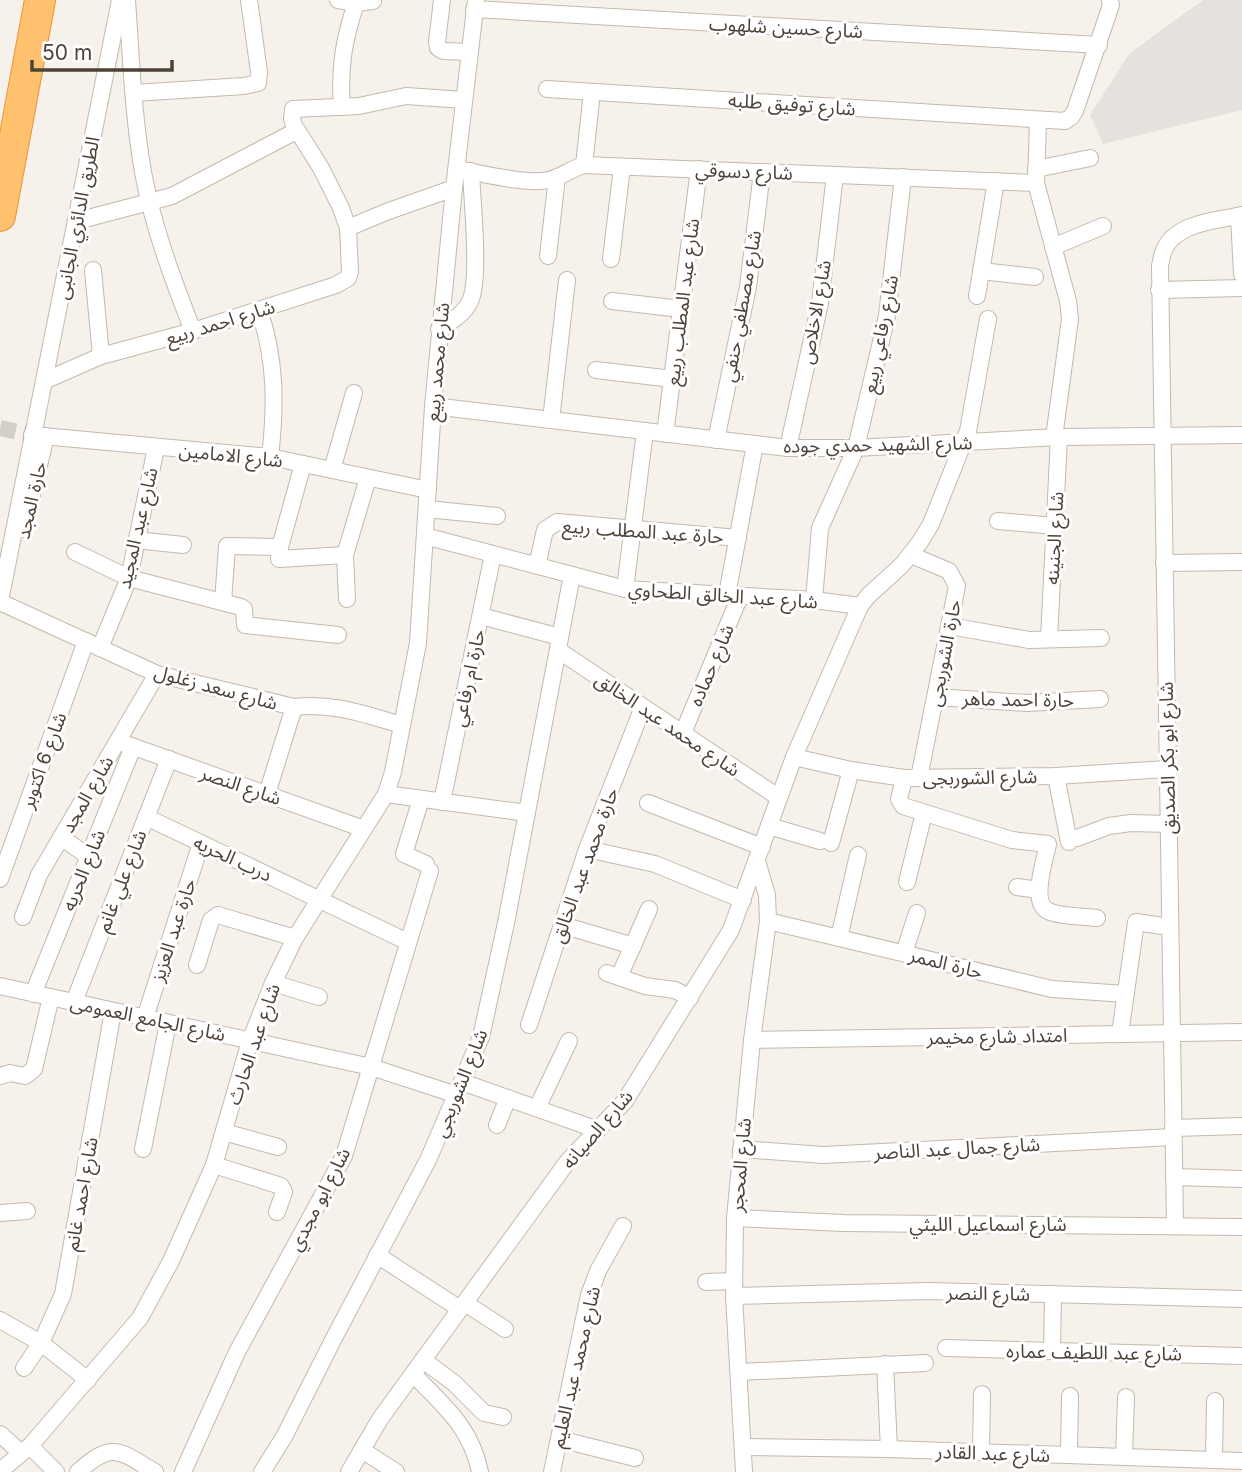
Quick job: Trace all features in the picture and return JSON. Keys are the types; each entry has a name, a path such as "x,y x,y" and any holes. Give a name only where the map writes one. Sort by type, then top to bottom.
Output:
{"highway":[{"path":"0,216 40,0"}],"street":[{"name":"الطريق الدائري الجانبى","path":"2,603 39,435 44,381 120,0"},
{"path":"127,0 143,172 169,268 193,331"},
{"path":"134,93 258,83 259,72 249,0"},
{"path":"338,0 362,1 348,24 342,55 342,107"},
{"path":"442,0 438,48 443,51 470,52"},
{"path":"1099,45 1113,2"},
{"path":"439,329 458,318 471,300 474,278 464,170 464,100 475,5"},
{"name":"شارع حسين شلهوب","path":"475,5 1099,45"},
{"name":"شارع توفيق طلبه","path":"547,89 1065,121 1071,117 1099,45"},
{"path":"584,165 592,92"},
{"path":"77,221 150,203 193,187 297,130 292,119 293,110 359,106 406,96 464,100"},
{"name":"شارع الجنينه","path":"1038,120 1036,176 1068,301 1070,319 1056,438 1049,639"},
{"name":"شارع احمد ربيع","path":"44,381 101,356 193,331 343,282 350,272 348,228 331,187 297,130"},
{"name":"شارع دسوقي","path":"464,170 534,181 557,177 569,169 584,165 996,181 1036,176 1090,158"},
{"path":"611,259 622,167"},
{"name":"شارع عبد المطلب ربيع","path":"665,434 699,169"},
{"name":"شارع محمد ربيع","path":"425,536 439,329 454,188 464,170"},
{"name":"شارع مصطفي حنفي","path":"716,440 748,287 762,172"},
{"name":"شارع الاخلاص","path":"788,448 820,303 835,175"},
{"path":"548,256 557,177"},
{"name":"شارع رفاعي ربيع","path":"814,600 820,528 856,449 887,316 903,177"},
{"path":"977,296 996,181"},
{"path":"348,228 394,208 454,188"},
{"path":"1241,216 1242,274"},
{"name":"شارع ابو بكر الصديق","path":"1175,1225 1159,290 1164,249 1174,236 1189,227 1241,216"},
{"path":"1053,247 1104,226"},
{"path":"93,270 101,356"},
{"path":"981,271 1035,277"},
{"path":"551,420 568,280"},
{"path":"1159,290 1242,288"},
{"path":"612,301 681,309"},
{"path":"259,310 268,337 275,387 270,457"},
{"path":"860,606 911,555 931,524 971,419 988,319"},
{"path":"596,370 672,379"},
{"path":"332,470 354,393"},
{"name":"شارع الشهيد حمدي جوده","path":"433,406 788,448 856,449 1056,438 1242,435"},
{"path":"625,589 645,432"},
{"name":"شارع الامامين","path":"39,435 270,457 428,491"},
{"name":"شارع حماده","path":"682,733 734,595 737,538 755,444"},
{"name":"شارع عبد المجيد","path":"93,645 128,578 156,447"},
{"path":"303,464 278,555 282,560 345,555"},
{"path":"347,599 345,555 368,478"},
{"path":"427,509 497,516"},
{"path":"998,520 1055,526"},
{"name":"حارة عبد المطلب ربيع","path":"537,566 545,530 557,522 737,538"},
{"name":"شارع عبد الخالق الطحاوي","path":"425,536 625,589 814,600 860,606"},
{"name":"شارع عبد الحارث","path":"0,1471 26,1449 140,1318 171,1261 214,1165 250,1041 273,983 295,939 386,794 393,772 418,643 425,536"},
{"path":"136,540 183,545"},
{"path":"223,602 228,546 279,547"},
{"path":"75,552 128,578 243,608 245,625 338,635"},
{"name":"حارة ام رفاعي","path":"442,802 494,554"},
{"name":"حارة الشوربجى","path":"911,555 949,570 957,586 936,697 911,778 900,803 906,808 924,813"},
{"path":"1164,563 1242,562"},
{"name":"شارع الشوربجي","path":"262,1472 284,1437 428,1160 481,1037 506,923 572,575"},
{"name":"شارع سعد زغلول","path":"2,603 157,674 293,707 315,704 336,707 402,725"},
{"name":"شارع الصيانه","path":"349,1472 380,1419 568,1161 625,1101 731,930 778,797 860,606"},
{"name":"شارع محمد عبد الخالق","path":"481,616 559,644 643,707 778,797"},
{"path":"950,626 1030,640 1101,638"},
{"name":"شارع 6 اكتوبر","path":"0,879 93,645"},
{"name":"شارع المجد","path":"23,917 39,875 61,837 125,744 157,674"},
{"name":"حارة احمد ماهر","path":"936,697 1027,703 1100,699"},
{"path":"267,794 293,707"},
{"name":"حارة محمد عبد الخالق","path":"529,1025 587,849 643,707"},
{"name":"شارع النصر","path":"125,744 364,829"},
{"name":"شارع الحريه","path":"33,993 89,857 125,744"},
{"name":"شارع الشوربجى","path":"794,757 851,771 911,778 1056,776 1167,769"},
{"name":"شارع علي غانم","path":"74,1002 169,759"},
{"path":"769,826 825,842 851,771"},
{"path":"1056,776 1073,840 1109,826 1168,824"},
{"path":"386,794 527,813"},
{"name":"شارع ابو مجدي","path":"183,1472 237,1352 344,1156 428,868 404,854 421,799"},
{"path":"648,803 760,854"},
{"path":"907,883 924,813 1012,839 1048,844 1039,890 1042,905 1048,911 1097,918"},
{"name":"درب الحريه","path":"146,817 408,943"},
{"path":"61,837 89,857"},
{"name":"حارة عبد العزيز","path":"145,1018 201,843"},
{"path":"587,849 655,864 743,900"},
{"name":"شارع المحجر","path":"744,1472 734,1288 735,1218 752,1040 768,921 760,854"},
{"path":"839,937 858,855"},
{"path":"1017,887 1039,890"},
{"path":"649,909 633,946 613,975 645,986 675,990 690,998"},
{"path":"904,953 916,913"},
{"path":"197,965 211,920 218,915 295,939"},
{"name":"حارة الممر","path":"768,921 1052,989 1126,994"},
{"path":"1120,1034 1136,922 1170,927"},
{"path":"562,925 633,946"},
{"path":"273,983 319,998"},
{"name":"شارع الجامع العمومى","path":"0,986 509,1098 598,1130"},
{"path":"0,1075 10,1073 25,1076 34,1069 51,998"},
{"name":"شارع احمد غانم","path":"24,1368 41,1343 64,1294 113,1011"},
{"path":"143,1149 168,1023"},
{"name":"امتداد شارع مخيمر","path":"752,1040 1242,1032"},
{"path":"537,1108 569,1041"},
{"path":"497,1125 509,1098"},
{"name":"شارع جمال عبد الناصر","path":"741,1149 823,1155 1173,1133 1242,1126"},
{"path":"224,1132 278,1147"},
{"path":"214,1165 281,1186 284,1192 277,1212"},
{"path":"1174,1177 1242,1179"},
{"path":"0,1213 27,1211"},
{"name":"شارع اسماعيل الليثي","path":"735,1218 843,1223 1242,1227"},
{"name":"شارع محمد عبد العليم","path":"552,1472 589,1295 598,1271 623,1226"},
{"path":"377,1255 505,1329"},
{"name":"شارع النصر","path":"706,1283 734,1288 1242,1299"},
{"path":"1052,1351 1053,1294"},
{"path":"0,1320 41,1343 88,1380"},
{"name":"شارع عبد اللطيف عماره","path":"946,1348 1242,1356"},
{"path":"423,1360 454,1383 484,1413 503,1418"},
{"path":"739,1372 925,1363"},
{"path":"885,1364 889,1449"},
{"path":"413,1374 466,1431 480,1472"},
{"path":"981,1452 982,1394"},
{"path":"1069,1455 1070,1396"},
{"path":"1124,1457 1126,1397"},
{"path":"1214,1460 1215,1401"},
{"path":"0,1434 26,1449 56,1472"},
{"path":"559,1439 635,1458"},
{"name":"شارع عبد القادر","path":"744,1447 1242,1461"},
{"path":"362,1450 396,1472"},
{"path":"78,1472 102,1452 116,1451 155,1472"}],"shaded area":[{"path":"1203,0 1242,0 1242,110 1103,144 1090,115 1130,53"}],"tunnel":[{"path":"0,428 32,435"}]}
